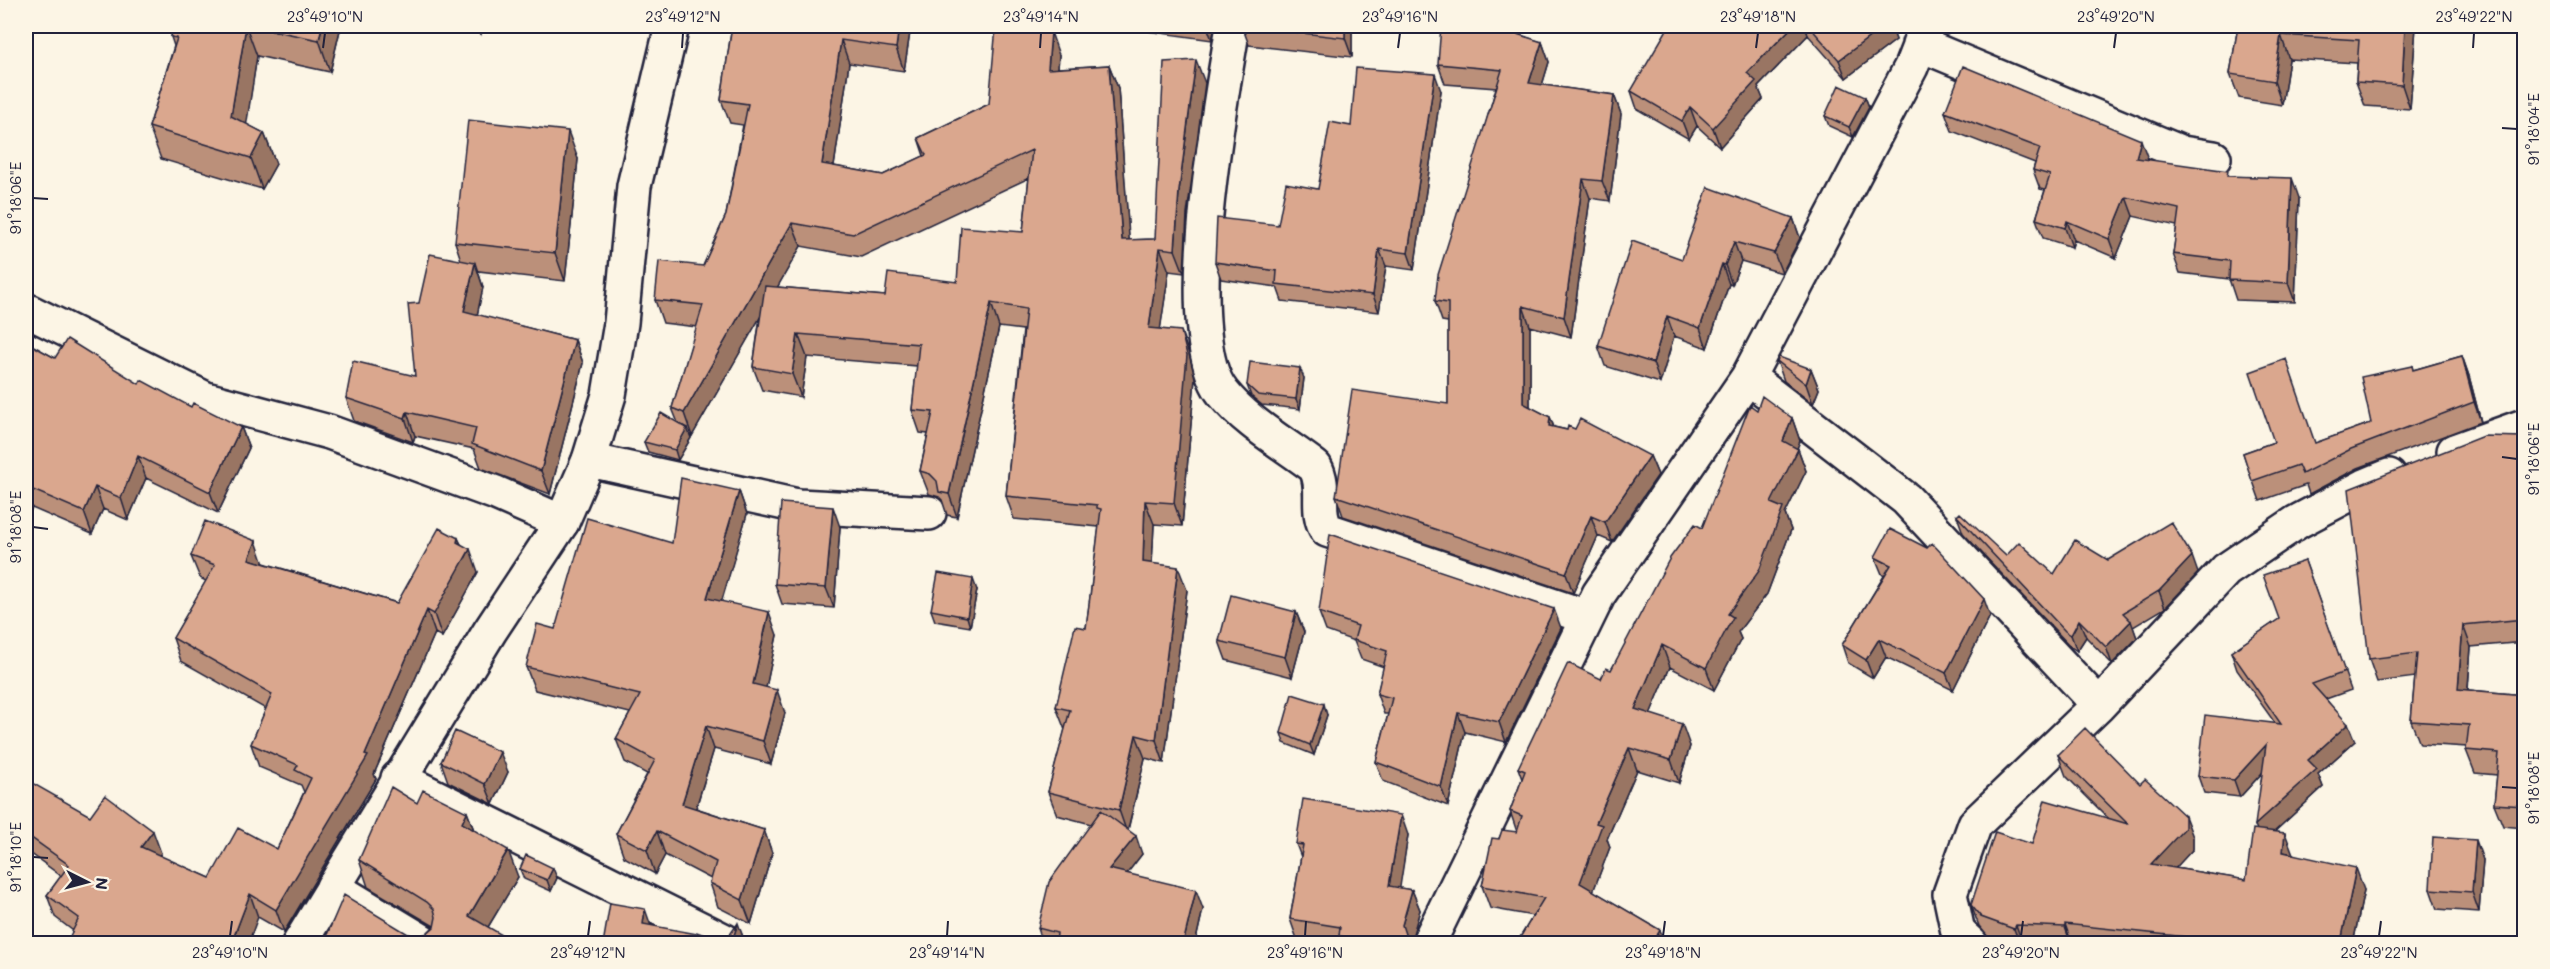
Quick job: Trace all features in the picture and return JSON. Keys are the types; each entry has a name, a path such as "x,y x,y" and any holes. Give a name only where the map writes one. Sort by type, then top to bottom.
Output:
{"street":[{"path":"299,944 489,631 562,522 589,460 609,395 621,322 634,186 672,26"},
{"path":"1233,26 1206,214 1201,298 1209,363 1222,392 1244,414 1315,467 1321,477 1322,523 1327,530 1587,617"},
{"path":"1428,944 1599,594 1748,377 1911,67 1923,35 2182,153 2214,158"},
{"path":"26,310 206,399 329,432 496,493 562,522"},
{"path":"1748,377 1906,499 2099,705"},
{"path":"1971,944 1958,932 1950,894 1975,824 2099,705 2226,570 2297,522 2365,486 2524,426"},
{"path":"589,460 798,506 887,513 929,513"},
{"path":"398,778 724,941"},
{"path":"333,887 428,944"}],"building":[{"path":"173,26 246,26 231,116 264,133 251,158 149,127 177,38 171,37"},
{"path":"251,26 322,26 319,40"},
{"path":"732,26 899,26 896,48 841,40 822,164 883,175 926,155 918,138 989,104 996,27 1051,32 1048,69 1109,65 1122,240 1155,239 1164,62 1196,60 1179,191 1175,250 1160,248 1149,328 1181,331 1187,355 1174,503 1145,501 1143,562 1178,567 1156,740 1136,735 1119,810 1048,792 1070,710 1056,707 1075,626 1086,628 1101,509 1097,508 1097,505 1006,496 1026,309 991,303 949,494 939,492 937,481 930,474 920,471 933,412 912,410 919,344 798,334 792,374 753,367 765,286 885,296 888,273 957,282 961,227 1023,232 1032,150 853,234 792,223 684,413 672,408 703,305 655,300 659,261 703,266 726,215 748,104 721,100"},
{"path":"1242,26 1345,26 1345,38"},
{"path":"1441,26 1492,26 1542,42 1529,83 1614,95 1602,181 1583,179 1564,317 1523,306 1523,403 1550,417 1549,426 1567,430 1568,426 1575,429 1580,419 1650,456 1605,522 1591,516 1566,573 1336,496 1352,390 1448,404 1448,303 1435,301 1438,275 1502,70 1438,64"},
{"path":"1669,26 1715,26 1723,30 1727,26 1793,26 1747,73 1756,81 1713,128 1690,107 1682,121 1631,91"},
{"path":"1809,26 1884,26 1839,60"},
{"path":"2238,26 2405,26 2402,85 2356,82 2359,40 2281,35 2274,81 2230,74"},
{"path":"1963,66 2141,140 2136,158 2228,171 2227,176 2292,178 2288,283 2229,280 2230,261 2173,254 2179,209 2126,197 2109,239 2067,221 2065,228 2036,219 2050,175 2033,170 2040,148 1945,112"},
{"path":"1356,68 1435,74 1408,253 1379,249 1373,295 1276,284 1277,271 1215,262 1217,218 1278,225 1286,183 1318,189 1330,122 1351,126"},
{"path":"1839,85 1865,97 1849,127 1825,116"},
{"path":"468,120 568,131 555,253 455,242"},
{"path":"1708,187 1793,218 1774,253 1734,242 1725,265 1722,264 1700,328 1667,316 1653,363 1598,346 1632,241 1682,259"},
{"path":"430,254 475,263 464,311 575,340 541,471 472,444 476,428 407,412 405,418 346,398 353,361 415,376 408,304 419,303"},
{"path":"67,339 139,384 141,380 191,407 193,403 241,427 210,492 138,456 121,498 95,487 84,512 26,487 26,342 55,358"},
{"path":"2462,356 2474,402 2351,449 2302,474 2298,465 2252,481 2243,453 2274,442 2250,372 2286,359 2315,443 2371,423 2361,377 2412,366 2413,370"},
{"path":"1779,357 1811,369 1806,384 1777,361"},
{"path":"1250,362 1300,368 1296,399 1258,395 1247,385"},
{"path":"1762,396 1792,418 1783,441 1798,449 1771,503 1783,508 1759,571 1728,614 1733,617 1706,668 1662,645 1635,709 1682,724 1671,760 1629,748 1596,823 1602,825 1580,883 1660,930 1652,944 1516,944 1544,898 1482,886 1492,838 1499,839 1502,830 1517,832 1522,816 1510,811 1525,771 1518,768 1568,663 1601,679 1606,668 1611,670 1670,558 1695,524 1702,528 1750,405 1757,410"},
{"path":"661,413 687,428 675,450 644,442"},
{"path":"2483,436 2524,437 2524,619 2463,625 2458,689 2524,695 2524,806 2494,804 2499,753 2466,750 2469,725 2411,721 2417,653 2369,659 2349,489"},
{"path":"681,478 739,491 707,598 769,612 753,684 777,690 763,741 706,726 682,804 764,830 742,900 710,883 716,862 657,831 647,850 616,834 655,760 616,739 640,695 526,667 537,624 555,629 587,518 672,543"},
{"path":"781,503 833,507 826,588 775,584"},
{"path":"1960,513 2006,556 2019,542 2054,574 2075,540 2108,560 2171,522 2192,556 2159,591 2123,613 2131,621 2106,647 2079,620 2071,635 2065,631 1957,516"},
{"path":"205,521 256,541 249,559 397,603 439,528 458,538 457,542 470,549 434,614 427,610 365,755 368,756 276,910 250,894 231,944 66,944 79,918 47,895 69,865 26,834 27,780 90,816 105,795 153,831 141,847 210,878 238,828 277,849 311,778 295,770 298,765 251,744 272,694 173,638 215,565 191,556"},
{"path":"1890,529 1927,548 1932,543 1984,599 1946,673 1879,639 1866,660 1842,645 1891,565 1875,557"},
{"path":"1330,534 1554,609 1499,722 1458,713 1441,787 1376,762 1392,698 1377,694 1387,651 1354,640 1358,626 1319,612"},
{"path":"2305,561 2345,672 2312,684 2348,724 2308,760 2317,769 2255,825 2266,745 2234,780 2198,776 2205,715 2281,724 2231,652 2279,619 2263,575"},
{"path":"938,573 973,579 967,617 931,610"},
{"path":"1231,595 1296,612 1285,657 1219,641"},
{"path":"1292,694 1324,704 1310,745 1281,733"},
{"path":"2085,728 2140,784 2145,779 2185,816 2185,828 2151,864 2246,880 2253,829 2285,833 2283,852 2356,868 2342,937 2370,941 2369,944 2195,944 2196,938 2065,924 2065,927 2016,925 2014,929 1981,917 1971,905 1995,832 2032,844 2045,800 2128,824 2058,755"},
{"path":"455,731 500,752 485,784 441,762"},
{"path":"391,787 417,803 423,790 467,812 462,823 508,850 469,916 502,935 497,944 323,944 344,895 408,934 417,936 426,934 434,927 436,917 434,909 427,902 359,860"},
{"path":"1303,799 1401,815 1389,886 1412,890 1402,925 1405,934 1404,944 1339,936 1340,927 1290,919 1303,845 1296,844"},
{"path":"1101,810 1136,836 1109,869 1196,890 1183,944 1056,944 1057,933 1038,928 1049,882"},
{"path":"2433,837 2476,840 2472,892 2430,889"},
{"path":"526,855 553,868 547,880 520,869"},
{"path":"610,903 645,909 643,924 697,934 697,932 718,940 729,936 738,923 731,944 603,944"}]}
